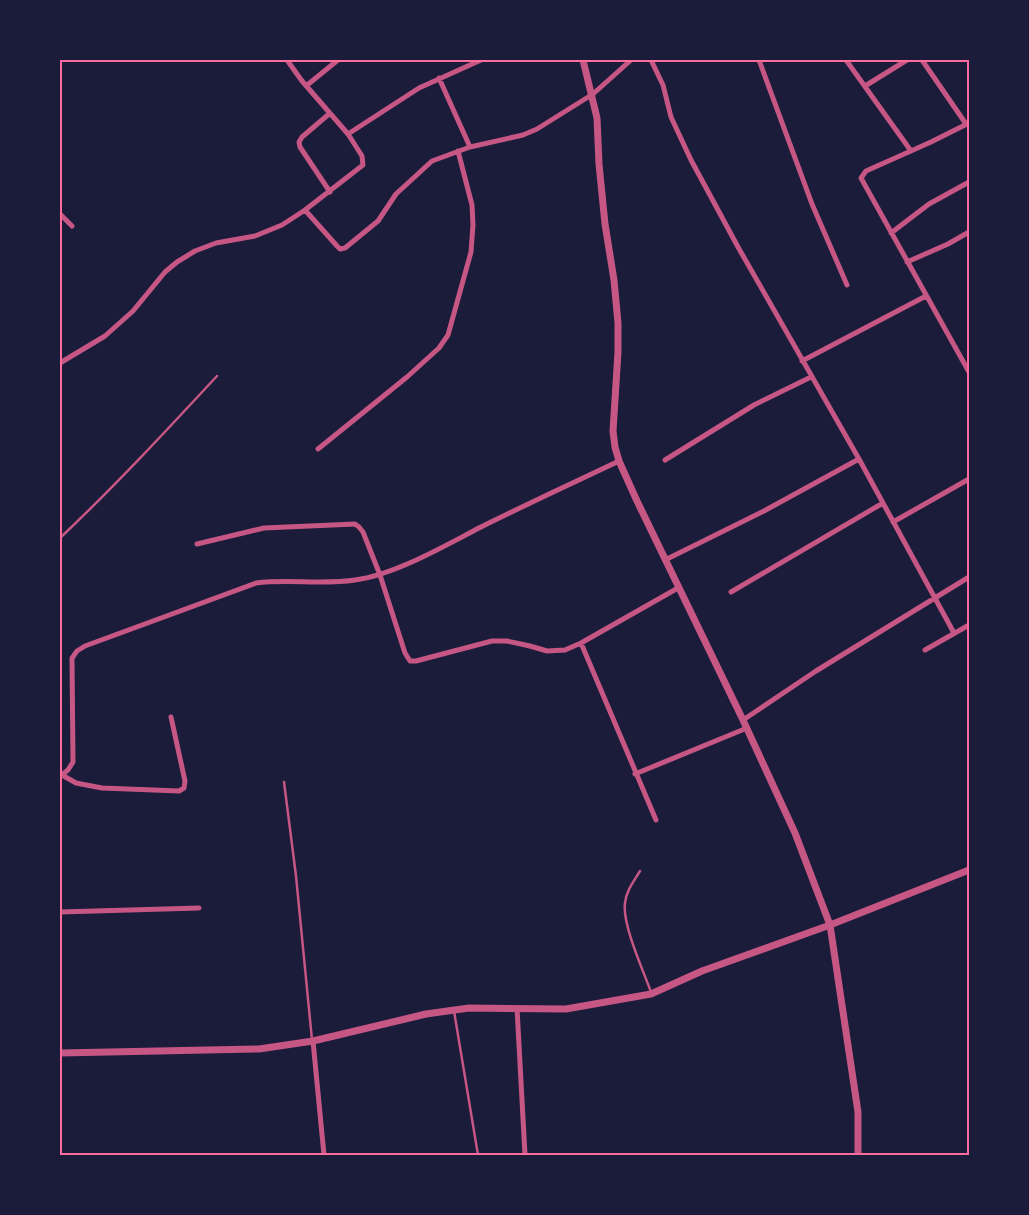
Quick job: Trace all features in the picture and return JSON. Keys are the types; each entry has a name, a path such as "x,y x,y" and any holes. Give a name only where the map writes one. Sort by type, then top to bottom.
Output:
{"street":[{"path":"60,364 105,336 134,311 165,272 178,262 195,251 216,243 255,236 268,231 305,210 363,165 362,156 348,134 306,86 287,60"},
{"path":"306,86 338,60"},
{"path":"348,134 419,88 481,60"},
{"path":"583,60 593,94 597,118 605,224 614,280 618,323 613,432 619,461 678,588 747,728 795,833 830,925 858,1112 858,1155"},
{"path":"305,210 340,249 345,248 378,221 396,194 427,165 440,157 470,147 523,136 537,129 593,94 632,60"},
{"path":"651,60 663,86 671,116 691,160 802,361 859,459 954,633"},
{"path":"759,60 812,204 847,285"},
{"path":"846,60 911,151"},
{"path":"864,86 907,60"},
{"path":"922,60 967,124 866,171 861,178 969,372"},
{"path":"439,78 470,147"},
{"path":"330,114 302,136 299,142 300,147 330,192"},
{"path":"318,449 407,377 439,348 448,335 471,252 473,225 472,205 458,151"},
{"path":"891,233 929,204 969,182"},
{"path":"60,214 72,226"},
{"path":"907,262 948,244 969,232"},
{"path":"802,361 926,296"},
{"path":"665,460 754,405 811,377"},
{"path":"665,560 859,459"},
{"path":"172,718 185,781 184,788 172,792 102,788 76,783 61,775 68,770 73,762 72,658 77,651 85,646 256,583 272,581 356,580 380,575 428,554 523,506 619,461"},
{"path":"893,522 969,479"},
{"path":"731,592 883,503"},
{"path":"197,544 264,528 355,524 363,532 380,575 405,652 410,661 492,641 506,641 547,652 566,650 678,588"},
{"path":"743,720 816,671 935,596 969,577"},
{"path":"925,650 969,625"},
{"path":"581,643 656,820"},
{"path":"635,774 747,728"},
{"path":"60,1053 259,1049 313,1041 426,1014 454,1010 469,1008 566,1009 651,994 702,971 830,925 969,870"},
{"path":"60,912 199,908"},
{"path":"517,1008 524,1155"},
{"path":"313,1041 324,1155"}],"lane":[{"path":"60,538 97,504 217,376"},
{"path":"284,782 313,1041"},
{"path":"640,871 628,890 625,912 628,928 651,994"},
{"path":"454,1010 478,1155"}]}
